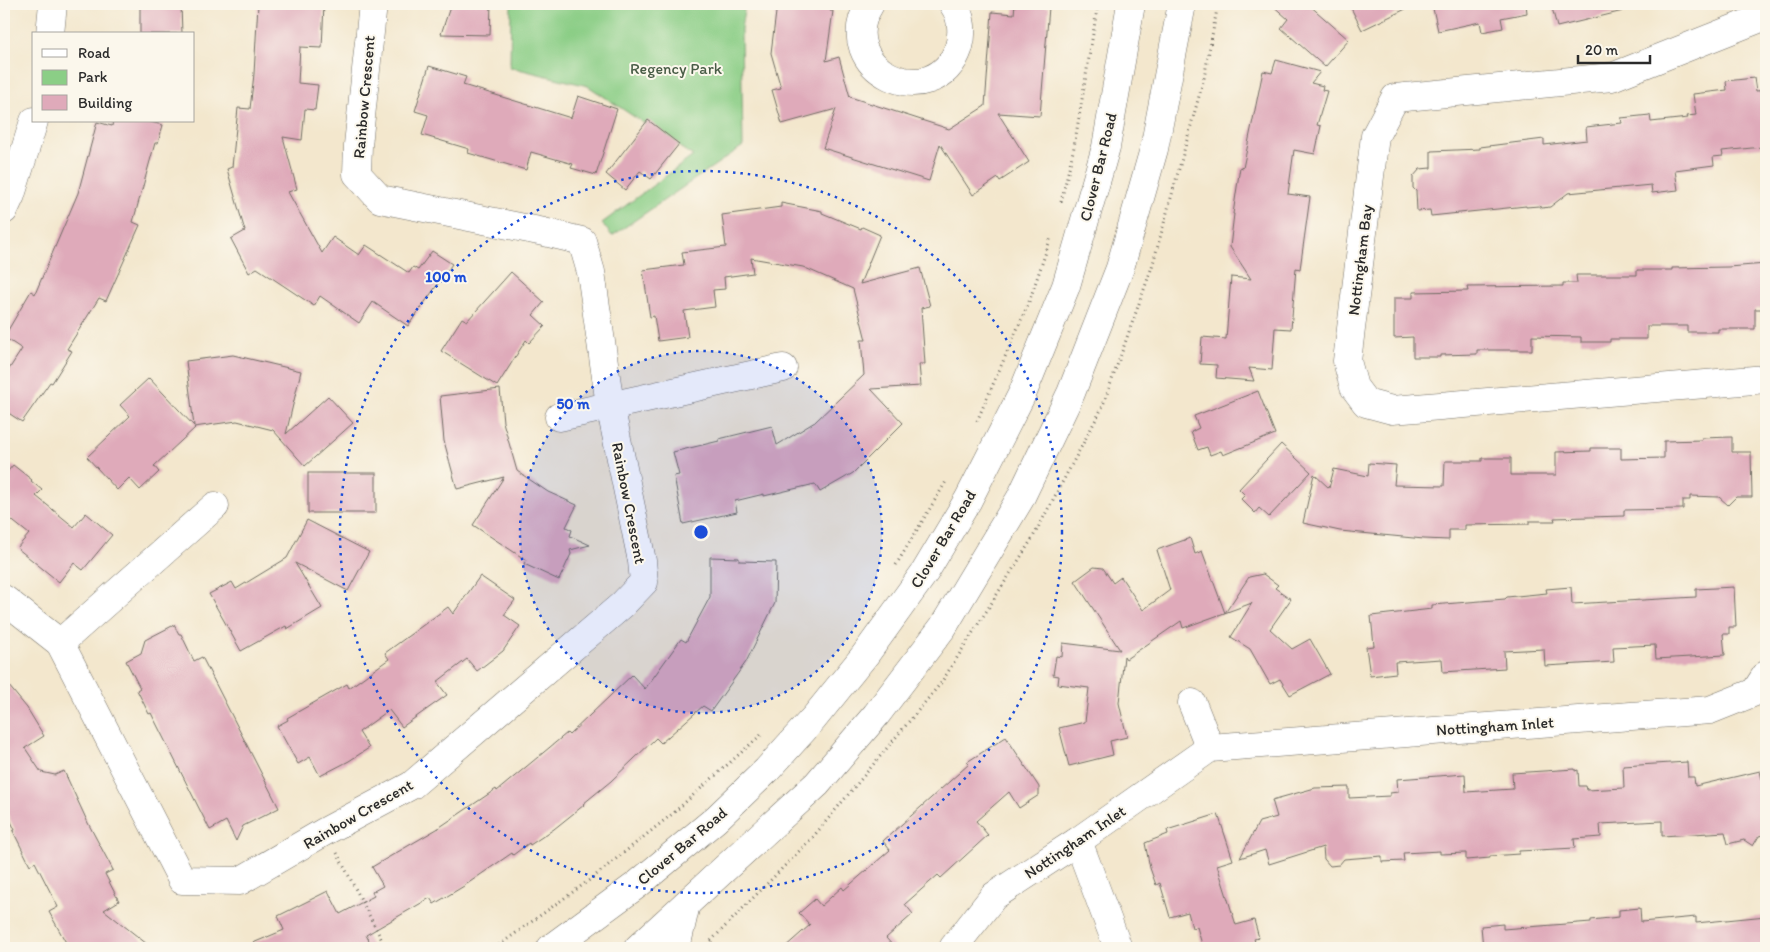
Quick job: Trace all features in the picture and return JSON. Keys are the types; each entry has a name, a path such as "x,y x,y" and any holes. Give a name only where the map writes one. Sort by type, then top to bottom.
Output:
{"street":[{"path":"50,32 53,4"},
{"name":"Rainbow Crescent","path":"4,599 60,643 182,880 240,881 324,832 412,785 622,605 644,582 642,561 610,405 591,272 582,241 380,199 357,174 358,145 373,4"},
{"path":"870,4 863,20 861,36 865,52 873,65 886,76 900,81 916,82 932,78 946,69 956,55 961,39 961,22 953,4"},
{"name":"Clover Bar Road","path":"552,948 638,884 716,819 767,770 814,718 865,655 925,572 968,500 1023,392 1066,286 1106,147 1131,4"},
{"path":"638,948 817,784 876,715 943,626 1020,500 1071,393 1120,268 1154,149 1182,4"},
{"path":"1168,75 1189,4"},
{"name":"Nottingham Bay","path":"1766,16 1612,77 1396,98 1375,136 1348,361 1354,387 1366,404 1392,410 1766,379"},
{"path":"4,210 11,195 34,122"},
{"path":"559,416 783,368"},
{"path":"60,643 215,506"},
{"name":"Nottingham Inlet","path":"953,948 994,896 1078,841 1210,748 1710,710 1755,692 1766,675"},
{"path":"1192,703 1210,748"},
{"path":"1078,841 1118,948"},
{"path":"676,948 686,904"}],"path":[{"path":"1059,210 1074,147 1098,4"},
{"path":"976,424 1029,302 1054,228"},
{"path":"894,567 951,473"},
{"path":"495,948 591,879 671,815 769,728"},
{"path":"324,832 386,948"}],"green space":[{"name":"Regency Park","path":"511,4 745,4 741,29 743,146 612,236 602,223 693,156 588,86 510,67"}],"building":[{"path":"140,4 181,4 182,32 140,32"},
{"path":"258,4 324,4 322,48 300,47 298,83 318,85 315,110 305,109 302,140 283,137 297,189 288,192 322,253 333,237 359,255 366,245 409,273 413,267 418,270 432,251 452,264 408,326 373,302 359,323 320,296 314,306 257,268 249,273 231,239 245,231 227,169 232,167 238,108 250,109"},
{"path":"451,4 491,4 490,35 441,34"},
{"path":"777,4 831,4 830,11 833,11 826,61 839,57 850,97 949,129 985,106 992,12 1014,14 1015,4 1049,7 1040,116 998,113 1029,162 1000,181 998,178 973,195 940,144 929,181 823,148 836,109 782,124 772,90 781,88 771,53"},
{"path":"1271,4 1308,4 1349,40 1325,67 1281,28 1288,19"},
{"path":"1349,4 1416,4 1362,30"},
{"path":"1432,4 1526,4 1527,13 1501,18 1503,28 1482,32 1480,22 1438,31"},
{"path":"1551,4 1622,4 1623,11 1557,27"},
{"path":"1276,60 1320,72 1311,83 1323,86 1322,90 1327,91 1317,125 1321,126 1315,154 1294,150 1288,194 1310,197 1300,269 1296,268 1291,329 1275,328 1272,370 1249,368 1254,381 1216,378 1217,365 1200,364 1202,337 1226,339 1231,277 1251,279 1230,247 1233,214 1240,167 1243,168 1263,71 1272,73"},
{"path":"429,66 466,77 463,85 571,118 578,96 617,109 596,175 571,168 573,164 531,152 526,170 468,153 469,149 422,135 428,115 415,111"},
{"path":"1754,78 1756,91 1766,90 1766,137 1761,137 1762,147 1722,151 1723,156 1713,157 1714,165 1675,170 1678,190 1652,193 1651,185 1568,193 1550,207 1542,208 1539,206 1526,206 1431,216 1430,210 1417,211 1413,177 1420,169 1431,168 1431,151 1480,149 1480,147 1544,139 1544,145 1587,140 1586,127 1622,123 1621,118 1650,115 1651,122 1688,118 1687,116 1696,115 1693,94 1727,90 1726,81"},
{"path":"648,120 679,144 651,179 640,171 625,190 606,174"},
{"path":"97,122 112,126 113,122 150,122 163,125 158,143 155,143 133,222 140,225 106,301 99,298 67,349 72,351 52,383 50,382 22,422 4,410 4,377 22,349 4,337 31,291 35,294 78,193"},
{"path":"781,203 822,211 822,213 880,235 860,284 920,268 930,306 921,308 925,364 919,364 921,386 871,389 903,423 853,473 820,492 815,484 764,496 764,494 735,501 737,512 683,524 674,476 679,475 673,452 772,426 777,445 815,422 864,375 861,340 866,340 853,289 803,267 751,258 753,273 724,277 725,289 713,290 715,307 684,311 688,337 658,341 654,316 650,317 643,270 684,265 682,252 726,247 722,215 781,207"},
{"path":"1766,264 1766,304 1763,304 1762,309 1755,309 1755,329 1718,329 1718,332 1687,332 1687,326 1647,326 1647,339 1610,339 1610,342 1581,342 1581,337 1532,336 1532,350 1477,350 1477,354 1440,355 1440,357 1413,357 1413,337 1394,338 1394,298 1413,298 1413,292 1468,291 1467,287 1563,286 1563,283 1577,283 1576,275 1637,275 1637,270 1672,270 1672,268"},
{"path":"511,272 544,302 533,315 545,326 529,343 526,340 497,386 441,351 462,318 467,321"},
{"path":"233,355 301,371 286,434 328,396 353,423 305,466 273,430 237,421 194,427 154,466 159,472 140,490 129,478 117,490 87,457 130,416 120,405 149,378 194,426 186,361"},
{"path":"500,389 503,422 517,471 548,492 577,505 566,527 572,530 570,536 590,545 570,550 571,554 559,580 524,564 526,560 473,525 504,477 457,489 444,441 440,396"},
{"path":"1258,391 1275,434 1223,455 1221,451 1210,455 1207,447 1198,450 1191,432 1199,428 1194,416"},
{"path":"1732,437 1732,452 1751,452 1752,497 1736,497 1728,505 1719,497 1690,496 1690,500 1683,500 1683,509 1624,510 1624,516 1554,518 1555,521 1529,521 1529,524 1465,525 1465,530 1449,530 1449,540 1340,531 1303,523 1314,474 1329,488 1334,469 1368,476 1369,463 1396,465 1394,485 1444,486 1445,461 1482,461 1482,458 1511,458 1511,475 1556,475 1556,452 1591,451 1591,448 1621,448 1621,459 1664,458 1664,441"},
{"path":"1281,444 1311,472 1269,517 1259,508 1255,513 1241,499 1245,495 1239,489"},
{"path":"13,465 42,490 36,496 74,527 86,513 112,535 83,570 74,563 59,582 17,548 29,534 4,514 4,476"},
{"path":"308,473 376,473 376,513 308,513"},
{"path":"307,520 369,552 348,591 295,563 322,608 287,629 286,626 241,651 209,594 232,582 236,589 287,558"},
{"path":"1190,538 1195,554 1202,551 1225,613 1183,628 1181,621 1126,659 1124,656 1119,703 1127,737 1110,741 1113,755 1069,766 1059,728 1085,722 1089,688 1058,684 1059,676 1053,675 1056,656 1062,657 1063,643 1120,650 1075,581 1094,567 1103,568 1113,583 1121,577 1143,610 1170,590 1157,550"},
{"path":"710,557 739,558 739,561 776,562 775,603 746,662 711,711 703,706 661,743 656,738 584,805 530,845 529,843 513,855 512,853 434,904 430,898 366,935 373,948 241,948 284,930 278,916 328,891 340,914 374,896 372,892 383,886 372,867 437,829 496,789 497,791 567,733 569,735 632,675 645,689 681,639 686,642 710,597"},
{"path":"1263,574 1278,585 1275,588 1291,599 1270,629 1292,649 1310,639 1330,674 1290,695 1280,679 1270,684 1250,649 1231,637 1252,603 1225,613 1249,577"},
{"path":"480,576 515,600 504,615 520,626 503,651 477,671 467,659 437,682 447,695 402,727 389,710 359,732 369,748 349,761 320,776 310,757 298,764 277,726 288,720 287,718 347,684 349,688 389,659 385,653 448,607 453,614"},
{"path":"1571,587 1572,604 1696,597 1696,589 1734,587 1736,627 1729,627 1729,634 1723,634 1725,655 1656,659 1655,645 1613,647 1614,662 1545,666 1544,649 1504,651 1505,668 1443,672 1442,659 1395,662 1396,673 1370,676 1366,647 1374,646 1371,616 1432,609 1432,605 1505,599 1507,597 1547,593 1546,589"},
{"path":"174,625 179,634 181,634 194,661 202,657 279,808 243,826 236,841 226,821 210,830 151,713 149,714 137,690 140,688 126,661 141,653 145,640"},
{"path":"4,680 27,708 44,736 25,748 41,772 55,775 64,771 88,823 113,870 105,874 119,901 104,910 152,948 69,948 49,912 58,907 35,862 30,865 13,831 15,830 4,807"},
{"path":"1006,737 1039,787 1039,795 1019,808 1009,792 976,821 988,835 941,878 938,875 905,904 913,914 886,938 895,948 784,948 810,925 799,913 815,899 821,906 842,887 844,890 890,850 883,841 969,764 967,762"},
{"path":"1687,762 1688,777 1694,777 1695,786 1760,771 1766,796 1766,834 1759,836 1753,846 1744,840 1728,844 1725,832 1662,836 1662,821 1600,824 1601,837 1574,839 1575,848 1519,851 1519,854 1490,856 1490,858 1466,860 1466,853 1440,854 1440,851 1403,853 1404,861 1382,862 1382,856 1344,859 1339,865 1330,866 1324,859 1323,847 1269,864 1265,850 1240,858 1259,822 1277,817 1272,800 1315,788 1349,787 1349,798 1390,796 1390,793 1398,792 1397,779 1465,774 1466,792 1513,789 1512,773 1575,769 1575,771 1578,770 1579,786 1586,786 1587,790 1624,788 1623,766"},
{"path":"1218,814 1233,860 1217,865 1236,925 1254,920 1259,938 1254,939 1257,948 1203,948 1197,927 1192,928 1188,912 1170,917 1160,883 1156,885 1150,868 1145,843 1168,834 1167,830"},
{"path":"1640,908 1641,922 1696,917 1696,923 1766,916 1766,946 1742,948 1483,948 1481,926 1503,924 1503,929 1591,922 1591,920 1619,917 1619,910"}]}
